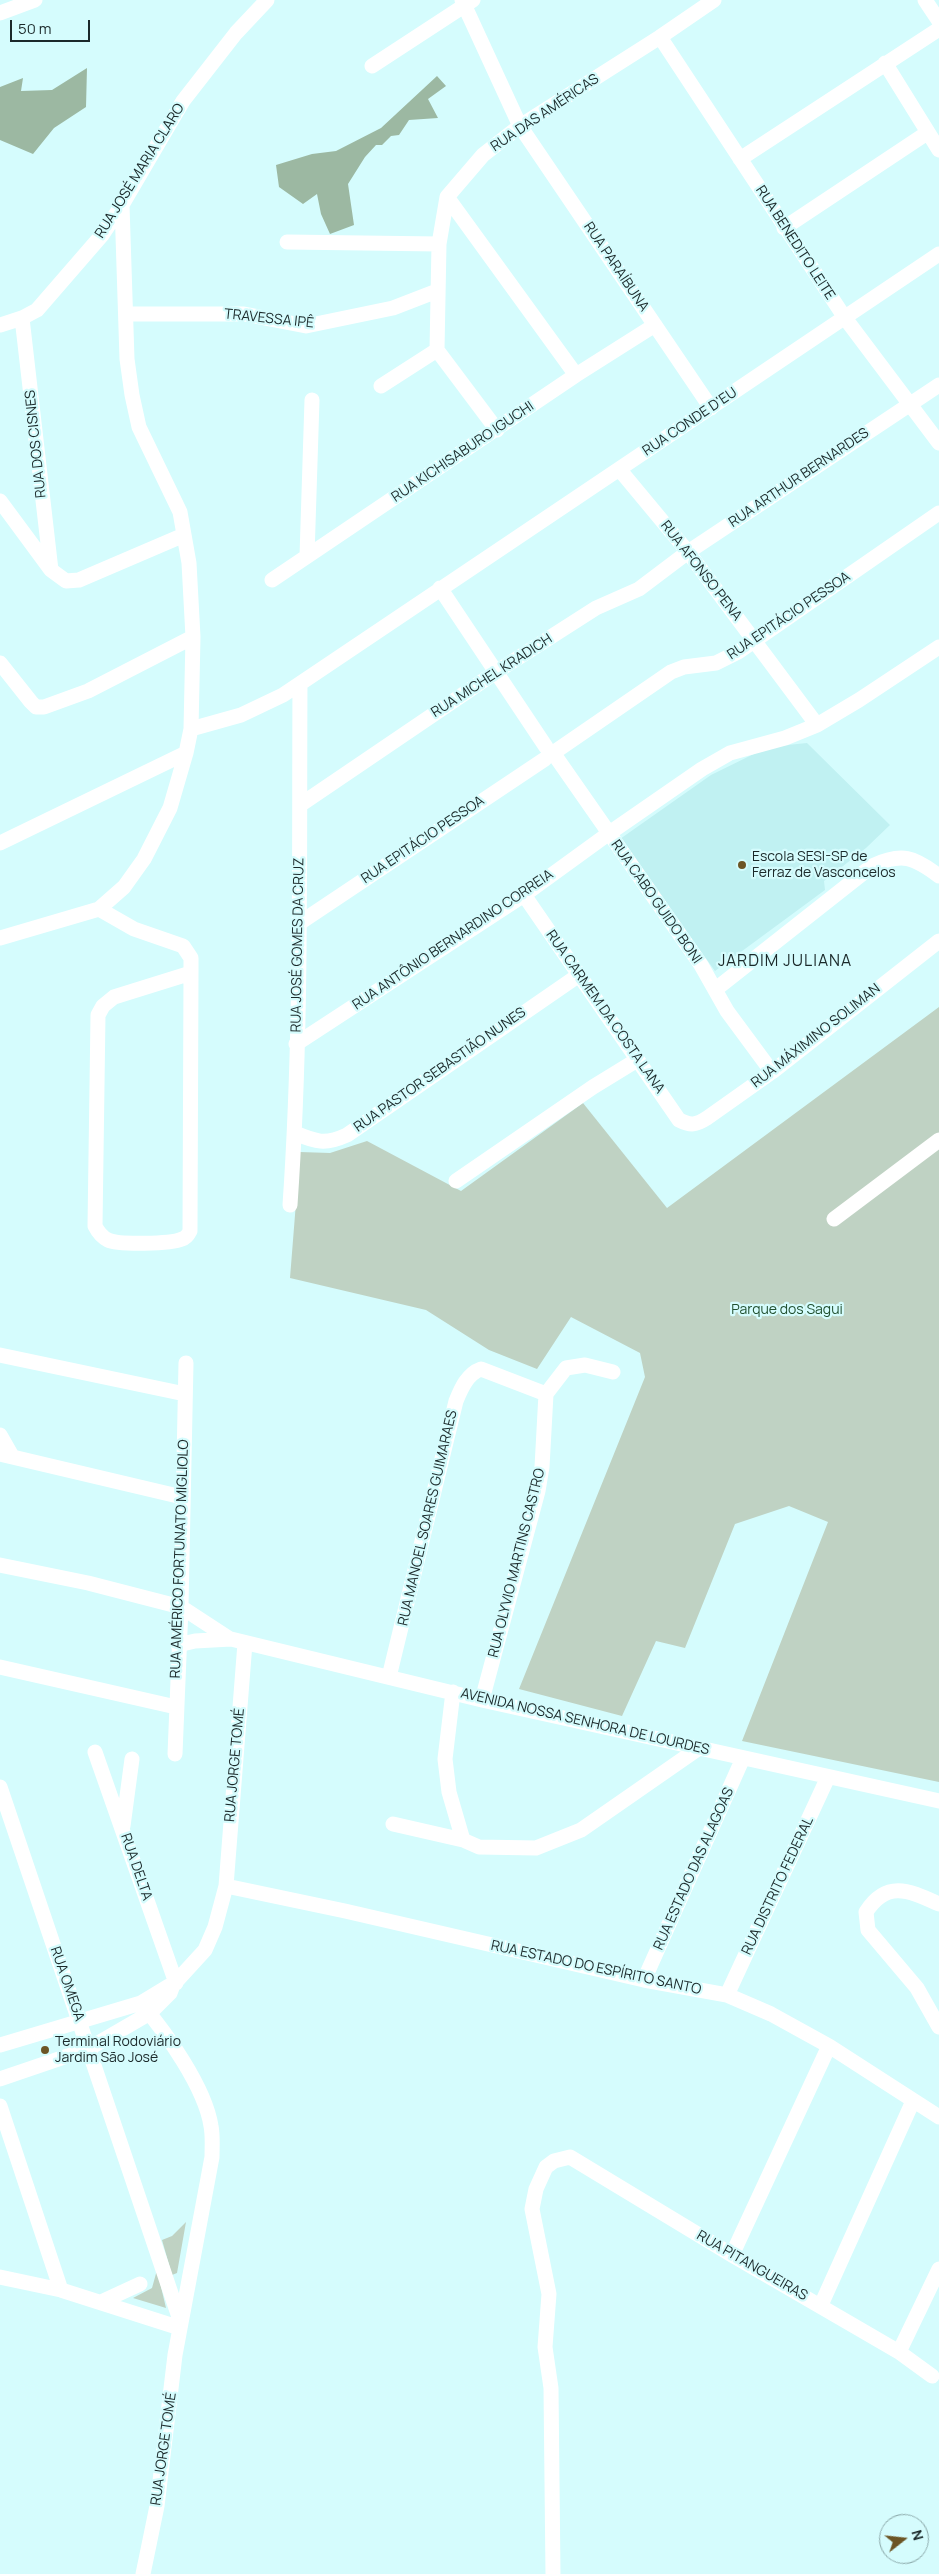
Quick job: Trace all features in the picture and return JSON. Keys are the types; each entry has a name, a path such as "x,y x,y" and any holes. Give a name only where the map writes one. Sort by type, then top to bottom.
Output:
{"street":[{"path":"0,13 36,0"},
{"name":"RUA JOSÉ MARIA CLARO","path":"0,326 37,310 102,235 122,205 183,101 236,33 268,0"},
{"name":"RUA DAS AMÉRICAS","path":"447,198 483,155 520,126 660,37 714,0"},
{"path":"925,0 939,21"},
{"path":"372,66 467,2"},
{"name":"RUA PARAÍBUNA","path":"467,2 520,126 711,408"},
{"path":"740,159 885,63 939,30"},
{"name":"RUA BENEDITO LEITE","path":"660,37 844,318 939,443"},
{"path":"885,63 939,150"},
{"path":"784,228 927,133"},
{"path":"447,198 439,244 437,350 496,430"},
{"path":"447,198 576,375"},
{"path":"0,938 99,909 124,887 144,859 170,808 191,729 193,637 189,563 180,512 139,426 127,359 122,205"},
{"path":"287,242 439,244"},
{"name":"RUA CONDE D'EU","path":"191,729 255,710 300,684 939,254"},
{"name":"TRAVESSA IPÊ","path":"126,314 244,314 306,326 393,308 437,291"},
{"name":"RUA DOS CISNES","path":"22,318 51,570"},
{"name":"RUA KICHISABURO IGUCHI","path":"272,580 654,324"},
{"path":"381,386 437,350"},
{"name":"RUA ARTHUR BERNARDES","path":"688,552 939,385"},
{"path":"308,556 312,400"},
{"name":"RUA AFONSO PENA","path":"619,469 688,552 817,725"},
{"path":"0,502 51,570 66,580 79,580 184,535"},
{"name":"RUA EPITÁCIO PESSOA","path":"301,922 671,672 684,667 716,663 755,640 939,513"},
{"name":"RUA MICHEL KRADICH","path":"300,805 496,672 596,608 639,589 688,552"},
{"name":"RUA CABO GUIDO BONI","path":"440,588 551,754 772,1072"},
{"path":"0,663 35,706 44,707 88,691 193,637"},
{"name":"RUA ANTÔNIO BERNARDINO CORREIA","path":"296,1044 524,895 608,834 726,755 785,738 817,725 859,700 939,647"},
{"name":"RUA JOSÉ GOMES DA CRUZ","path":"290,1206 295,1133 296,1044 301,922 300,684"},
{"path":"1,841 186,752"},
{"path":"716,989 872,866 896,858 909,858 923,864 939,876"},
{"path":"923,864 939,859"},
{"name":"RUA CARMEM DA COSTA LANA","path":"524,895 679,1120 690,1125"},
{"path":"99,909 134,929 184,946 191,958 191,973 190,1231 183,1239 177,1241 139,1242 108,1240 97,1231 95,1226 98,1015 103,1006 114,997 191,973"},
{"name":"RUA MÁXIMINO SOLIMAN","path":"690,1125 707,1118 772,1072 939,941"},
{"name":"RUA PASTOR SEBASTIÃO NUNES","path":"295,1133 323,1142 332,1142 347,1135 579,975"},
{"path":"456,1181 592,1087 637,1060"},
{"path":"834,1218 939,1140"},
{"path":"0,1355 185,1394"},
{"name":"RUA AMÉRICO FORTUNATO MIGLIOLO","path":"175,1754 181,1607 186,1363"},
{"path":"546,1394 566,1368 585,1365 613,1372"},
{"name":"RUA MANOEL SOARES GUIMARAES","path":"389,1677 456,1401 462,1387 470,1377 482,1369 546,1394"},
{"name":"RUA OLYVIO MARTINS CASTRO","path":"482,1700 538,1491 542,1467 546,1394"},
{"path":"0,1435 6,1455 182,1497"},
{"path":"2,1567 88,1582 181,1607 238,1641"},
{"path":"178,1645 195,1641 238,1641"},
{"name":"AVENIDA NOSSA SENHORA DE LOURDES","path":"238,1641 482,1700 939,1801"},
{"name":"RUA JORGE TOMÉ","path":"143,2574 157,2506 181,2326 212,2156 212,2126 204,2100 197,2085 146,2008 170,1993 174,1984 205,1950 210,1940 226,1886 238,1641"},
{"path":"0,1667 176,1707"},
{"path":"453,1692 445,1759 449,1792 463,1840"},
{"path":"394,1824 463,1840 479,1847 536,1848 581,1830 699,1748"},
{"name":"RUA DELTA","path":"95,1752 174,1984"},
{"name":"RUA ESTADO DAS ALAGOAS","path":"644,1980 743,1758"},
{"path":"123,1830 132,1759"},
{"name":"RUA DISTRITO FEDERAL","path":"727,1995 828,1777"},
{"name":"RUA OMEGA","path":"0,1787 80,2020 181,2326"},
{"name":"RUA ESTADO DO ESPÍRITO SANTO","path":"226,1886 354,1913 644,1980 727,1995 771,2014 829,2046 913,2101 935,2112"},
{"path":"939,1904 910,1891 900,1890 884,1893 877,1898 866,1912 868,1930 917,1988 939,2027"},
{"path":"0,2045 80,2020 146,2008"},
{"path":"0,2079 88,2049 146,2008"},
{"path":"732,2255 829,2046"},
{"path":"821,2305 913,2101"},
{"path":"0,2106 60,2290"},
{"name":"RUA PITANGUEIRAS","path":"553,2574 551,2388 545,2347 549,2294 532,2209 536,2189 546,2167 554,2160 570,2157 732,2255 899,2352 932,2376"},
{"path":"899,2352 939,2269"},
{"path":"0,2277 60,2290 181,2326"},
{"path":"102,2302 140,2284"}],"shaded area":[{"name":"Escola SESI-SP de Ferraz de Vasconcelos","path":"807,743 890,825 866,848 824,881 825,890 715,971 620,839 711,775 768,747"}],"green space":[{"path":"87,68 86,107 54,128 33,154 0,140 0,87 23,78 21,91 52,90"},
{"path":"437,76 446,86 428,99 438,118 409,120 399,135 391,136 382,145 376,145 365,157 348,184 354,225 330,234 321,214 317,194 303,204 279,187 276,165 312,154 336,151 381,128"},
{"name":"Parque dos Sagui","path":"939,1007 939,1782 742,1741 828,1522 789,1506 735,1524 685,1648 656,1641 622,1716 519,1689 645,1377 640,1353 571,1317 537,1369 489,1350 426,1310 290,1278 300,1152 330,1153 367,1141 461,1191 583,1103 667,1208"},
{"path":"186,2222 177,2273 172,2275 162,2240 172,2236"},
{"path":"157,2270 166,2308 133,2298 152,2288"}],"place":[{"name":"Escola SESI-SP de Ferraz de Vasconcelos","path":"742,865"},
{"name":"Terminal Rodoviário Jardim São José","path":"45,2050"}],"district":[{"name":"JARDIM JULIANA","path":"785,962"}]}
